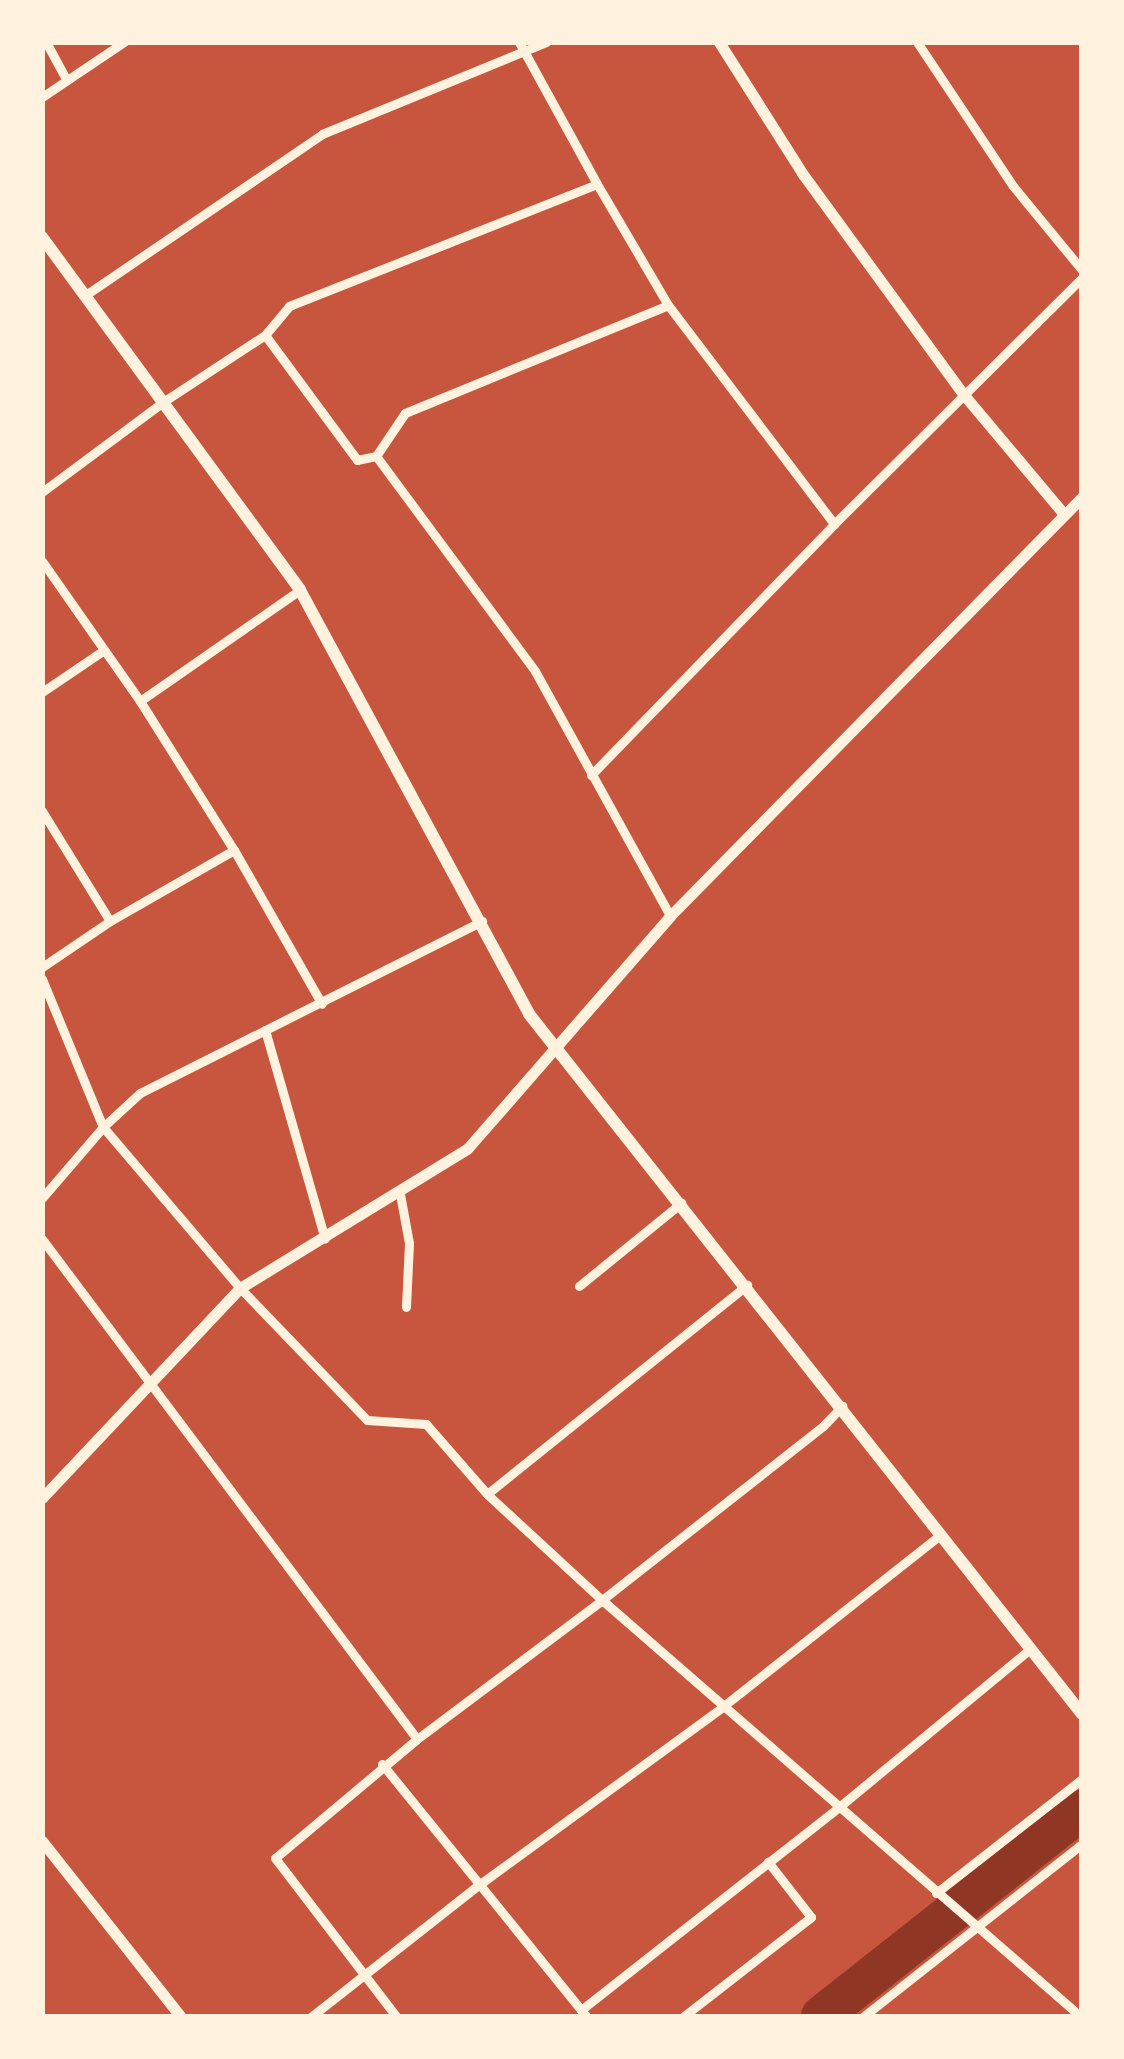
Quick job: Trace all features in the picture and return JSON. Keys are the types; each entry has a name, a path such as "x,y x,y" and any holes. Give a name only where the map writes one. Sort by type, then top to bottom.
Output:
{"main road":[{"path":"42,237 300,590 530,1014 1082,1714"}],"street":[{"path":"46,42 66,79"},
{"path":"42,97 124,42"},
{"path":"86,294 322,134 521,47 546,42"},
{"path":"719,42 802,173 964,395 1064,514"},
{"path":"917,42 1014,186 1082,270"},
{"path":"521,47 668,305 834,524"},
{"path":"42,492 163,402 265,336 289,306 598,184"},
{"path":"591,775 834,524 1082,278"},
{"path":"265,336 356,460 376,456 405,414 668,305"},
{"path":"376,456 535,671 670,916"},
{"path":"42,1498 147,1382 240,1288 400,1194 467,1149 670,916 1082,497"},
{"path":"42,561 140,701 234,850 322,1004"},
{"path":"140,701 300,590"},
{"path":"42,692 104,650"},
{"path":"42,810 110,921"},
{"path":"42,968 110,921 234,850"},
{"path":"42,1198 103,1127 140,1093 482,922"},
{"path":"42,979 103,1127 240,1288 367,1420 426,1424 487,1494 721,1708 1080,2016"},
{"path":"264,1030 325,1239"},
{"path":"400,1194 409,1243 406,1307"},
{"path":"580,1286 682,1203"},
{"path":"42,1239 417,1739"},
{"path":"487,1494 747,1285"},
{"path":"396,2016 275,1858 382,1764 602,1600 823,1426 842,1406"},
{"path":"312,2016 480,1884 721,1708 941,1534"},
{"path":"382,1764 584,2013 1030,1649"},
{"path":"940,1896 1082,1780"},
{"path":"42,1841 180,2016"},
{"path":"864,2016 1082,1844"},
{"path":"684,2016 810,1917 768,1862"}],"waterway":[{"path":"821,2016 1082,1810"}]}
